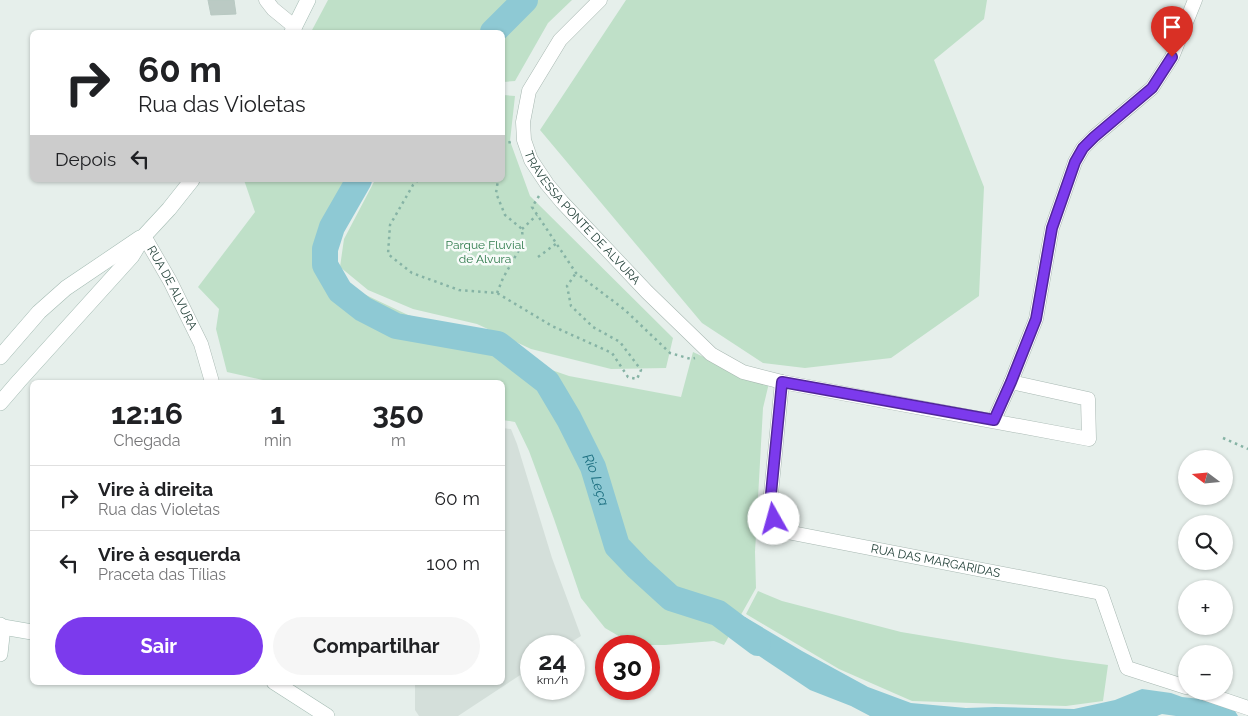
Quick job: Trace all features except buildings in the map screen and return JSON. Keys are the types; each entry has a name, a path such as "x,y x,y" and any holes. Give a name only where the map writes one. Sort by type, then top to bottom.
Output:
{"street":[{"path":"266,0 294,30 308,0"},
{"name":"TRAVESSA PONTE DE ALVURA","path":"600,0 560,40 528,90 523,122 524,140 531,160 562,202 646,292 711,354 743,372 782,382 1089,438 1088,399 1011,382"},
{"path":"994,420 1036,319 1052,228 1075,162 1083,148 1094,137 1152,88 1172,57 1195,0"},
{"name":"RUA DE ALVURA","path":"190,182 144,236 170,281 201,344 211,380"},
{"path":"0,357 39,312 66,288 144,236"},
{"path":"0,404 132,256 144,236"},
{"name":"RUA DAS MARGARIDAS","path":"782,382 770,504 774,519 782,531 1101,593 1127,668 1178,685"},
{"path":"0,654 1,626 30,632"},
{"path":"279,685 327,716"},
{"path":"1224,700 1248,708"}],"path":[{"path":"416,182 390,225 388,254 412,273 450,287 460,290 497,293 552,326 612,353 628,377 637,379 641,370 620,342 593,327 571,306 567,286 576,272"},
{"path":"497,293 503,278 523,243 522,229 505,215 496,193 498,182"},
{"path":"547,184 532,207 576,272 625,310 670,353 691,359 711,354"},
{"path":"522,229 538,215"},
{"path":"538,256 557,243"},
{"path":"1223,438 1248,449"}],"shaded area":[{"path":"505,428 511,429 552,558 581,635 520,635 520,675 458,716 419,716 415,710 415,685 505,685"}],"green space":[{"path":"328,0 572,0 548,23 515,81 505,82 505,30 312,30"},
{"path":"626,0 987,0 984,19 934,60 984,187 979,296 891,358 805,368 763,363 702,323 540,130"},
{"name":"Parque Fluvial de Alvura","path":"505,95 515,96 510,141 530,196 673,338 666,368 611,369 531,349 477,324 413,309 368,290 340,267 344,239 374,182 505,182"},
{"path":"245,182 369,182 341,228 333,259 347,286 408,315 507,343 543,367 569,376 681,397 693,352 740,374 769,383 763,408 755,552 756,588 724,645 714,641 660,645 660,635 617,635 605,628 581,598 529,451 515,422 505,420 505,380 263,380 227,372 216,329 219,309 198,287 255,212"},
{"path":"758,591 782,601 901,632 1108,665 1103,701 1066,706 912,701 839,669 746,614"}],"water":[{"path":"745,617 868,687 911,703 966,708 1074,709 1115,700 1142,689 1171,693 1178,696 1178,700 1203,700 1235,711 1238,716 1176,716 1162,714 1157,716 870,716 851,706 810,690 747,648 719,626"}],"waterway":[{"name":"Rio Leça","path":"495,30 525,0"},
{"name":"Rio Leça","path":"358,182 332,227 325,249 325,265 340,291 363,309 396,326 498,344 547,382 569,419 593,467 617,546 671,598 718,613 758,643"}],"route":[{"path":"774,519 770,504 782,382 994,420 1036,319 1052,228 1075,162 1083,148 1094,137 1152,88 1172,57"}]}
